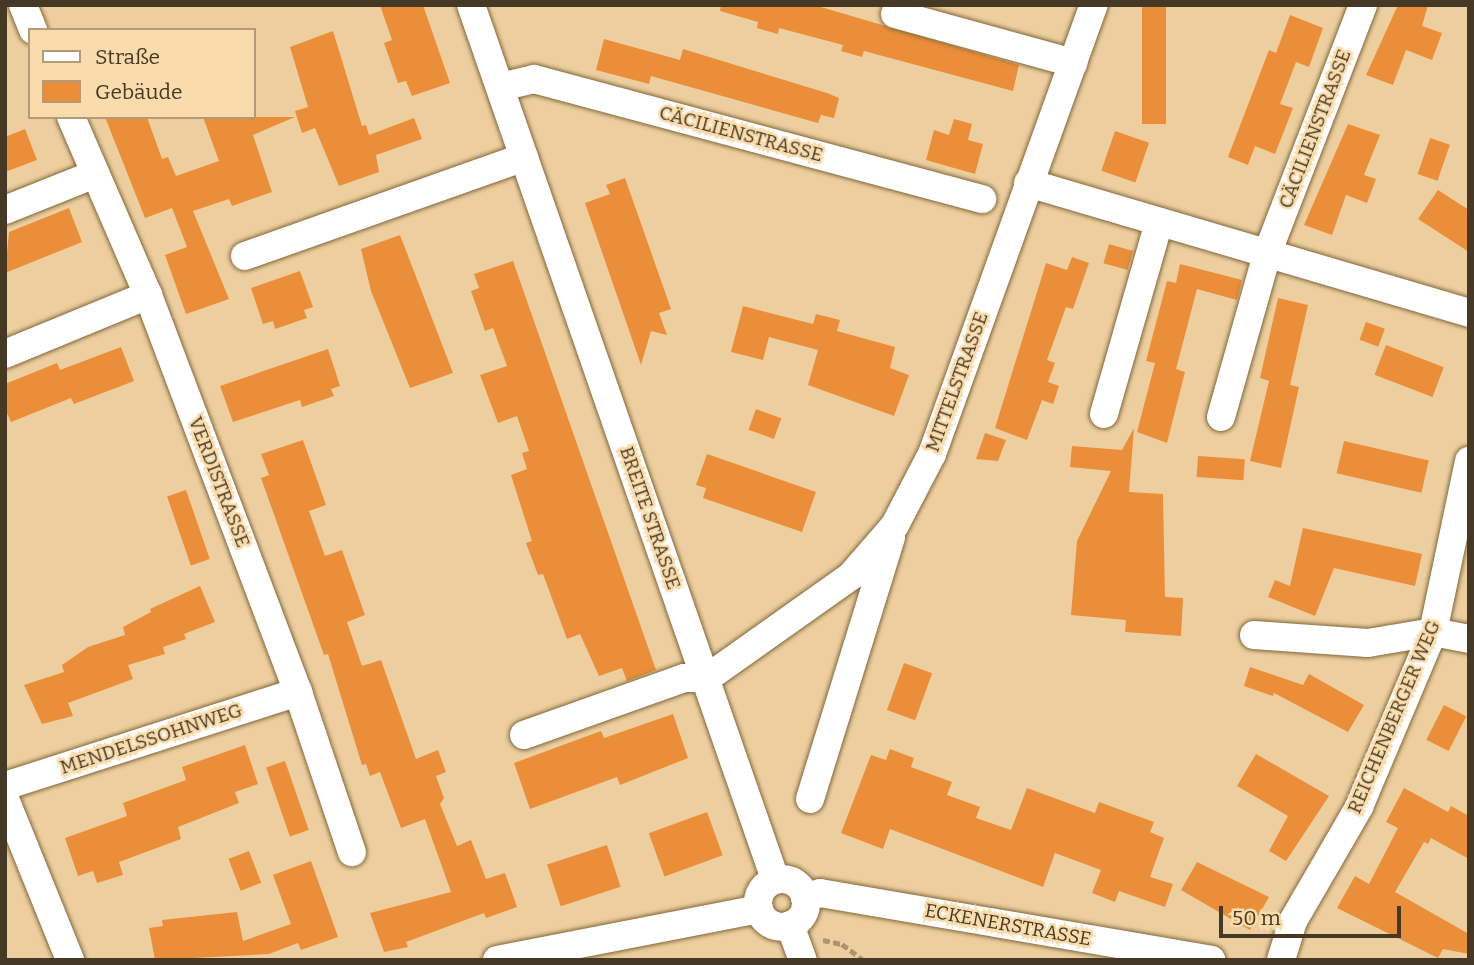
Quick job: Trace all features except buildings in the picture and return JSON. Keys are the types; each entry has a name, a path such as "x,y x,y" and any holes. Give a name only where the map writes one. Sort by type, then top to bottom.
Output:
{"street":[{"path":"23,5 32,28"},
{"name":"BREITE STRASSE","path":"471,5 775,879"},
{"name":"MITTELSTRASSE","path":"706,678 851,576 895,525 932,454 1094,5"},
{"name":"CÄCILIENSTRASSE","path":"1221,417 1268,254 1363,5"},
{"path":"895,13 1073,63"},
{"name":"CÄCILIENSTRASSE","path":"500,87 534,79 982,199"},
{"name":"VERDISTRASSE","path":"72,119 148,295 298,692 352,852"},
{"path":"245,256 524,157"},
{"path":"5,210 96,174"},
{"path":"1028,183 1469,313"},
{"path":"1104,414 1159,222"},
{"path":"5,354 148,295"},
{"name":"REICHENBERGER WEG","path":"1281,960 1293,921 1359,807 1433,632 1469,461"},
{"path":"810,799 895,525"},
{"path":"1255,635 1368,643 1433,632 1469,639"},
{"path":"524,735 684,678 706,678"},
{"name":"MENDELSSOHNWEG","path":"5,786 298,692"},
{"path":"5,799 70,960"},
{"path":"775,879 794,882 805,898 796,940 771,924 759,909 761,891 775,879"},
{"name":"ECKENERSTRASSE","path":"805,898 820,894 1211,960"},
{"path":"497,960 759,909"}],"path":[{"path":"796,940 842,944 863,960"}]}
